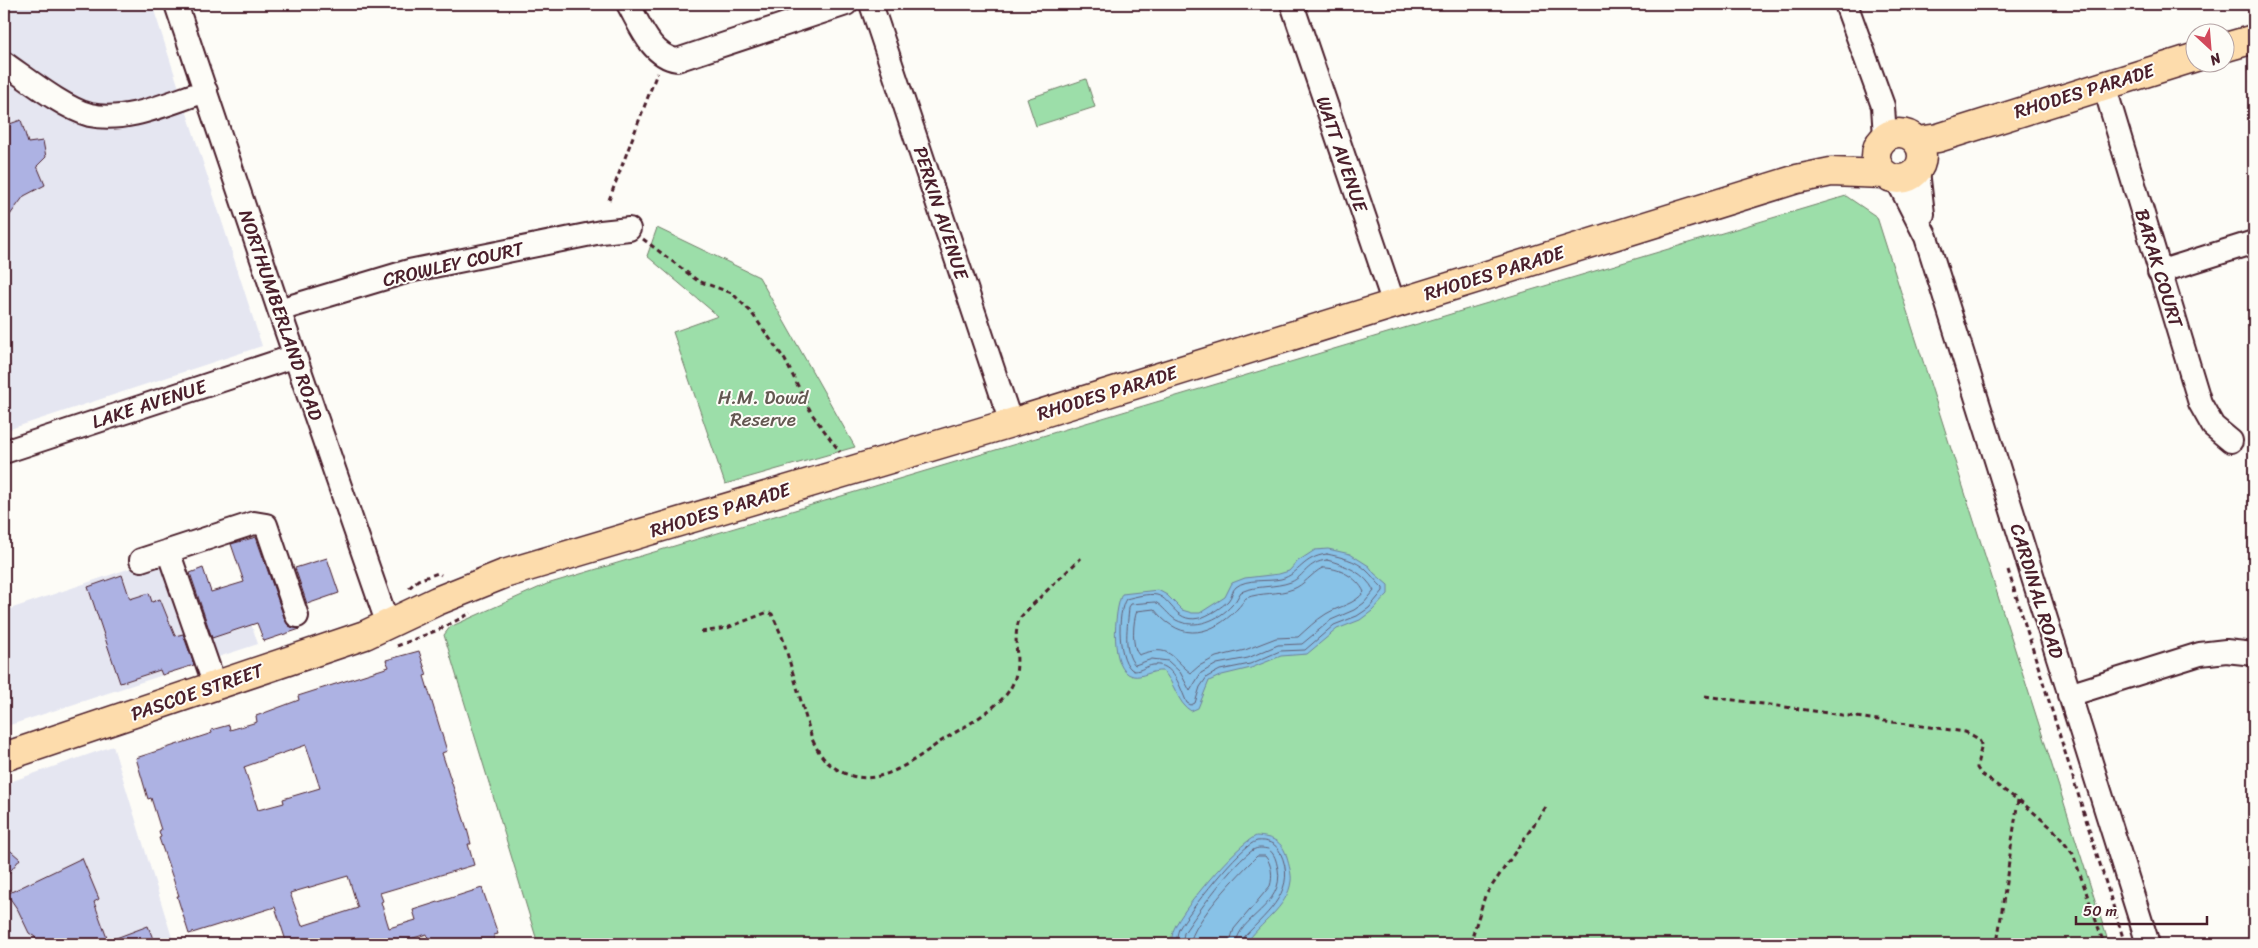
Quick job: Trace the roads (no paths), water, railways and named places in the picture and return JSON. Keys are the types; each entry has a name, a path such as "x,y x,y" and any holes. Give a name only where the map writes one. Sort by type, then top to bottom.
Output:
{"main road":[{"path":"2236,45 2254,39"},
{"name":"RHODES PARADE","path":"388,625 437,601 504,574 1011,423 1789,182 1900,156 1938,138 2104,84 2186,60"},
{"name":"PASCOE STREET","path":"4,758 365,635 388,625"}],"street":[{"name":"NORTHUMBERLAND ROAD","path":"176,4 388,625"},
{"path":"628,4 654,48 665,57 677,60 846,4"},
{"name":"PERKIN AVENUE","path":"871,4 1011,423"},
{"name":"WATT AVENUE","path":"1292,4 1394,304"},
{"path":"1846,4 1900,156"},
{"path":"4,63 73,108 89,114 109,117 129,115 206,91"},
{"name":"BARAK COURT","path":"2104,84 2159,272 2200,403 2213,426 2231,442"},
{"name":"CARDINAL ROAD","path":"1900,156 2148,944"},
{"name":"CROWLEY COURT","path":"279,310 409,271 629,228"},
{"path":"2159,272 2254,242"},
{"name":"LAKE AVENUE","path":"4,452 295,356"},
{"path":"141,560 254,523 266,525 297,616"},
{"path":"168,551 215,686"},
{"path":"2069,695 2200,654 2226,651 2254,654"}],"water":[{"path":"1328,549 1350,554 1369,566 1388,585 1388,594 1372,611 1360,620 1337,629 1307,654 1281,656 1209,681 1198,708 1191,711 1182,703 1163,671 1140,676 1133,676 1125,672 1117,652 1116,639 1117,613 1122,594 1158,590 1167,595 1182,610 1200,613 1225,597 1232,583 1245,578 1289,571 1298,561 1315,550"},
{"path":"1256,836 1267,837 1276,841 1285,852 1291,881 1289,891 1279,907 1246,944 1171,944 1172,934 1179,919 1199,893 1236,851"}],"park label":[{"name":"H.M. Dowd Reserve","path":"763,408"}]}
